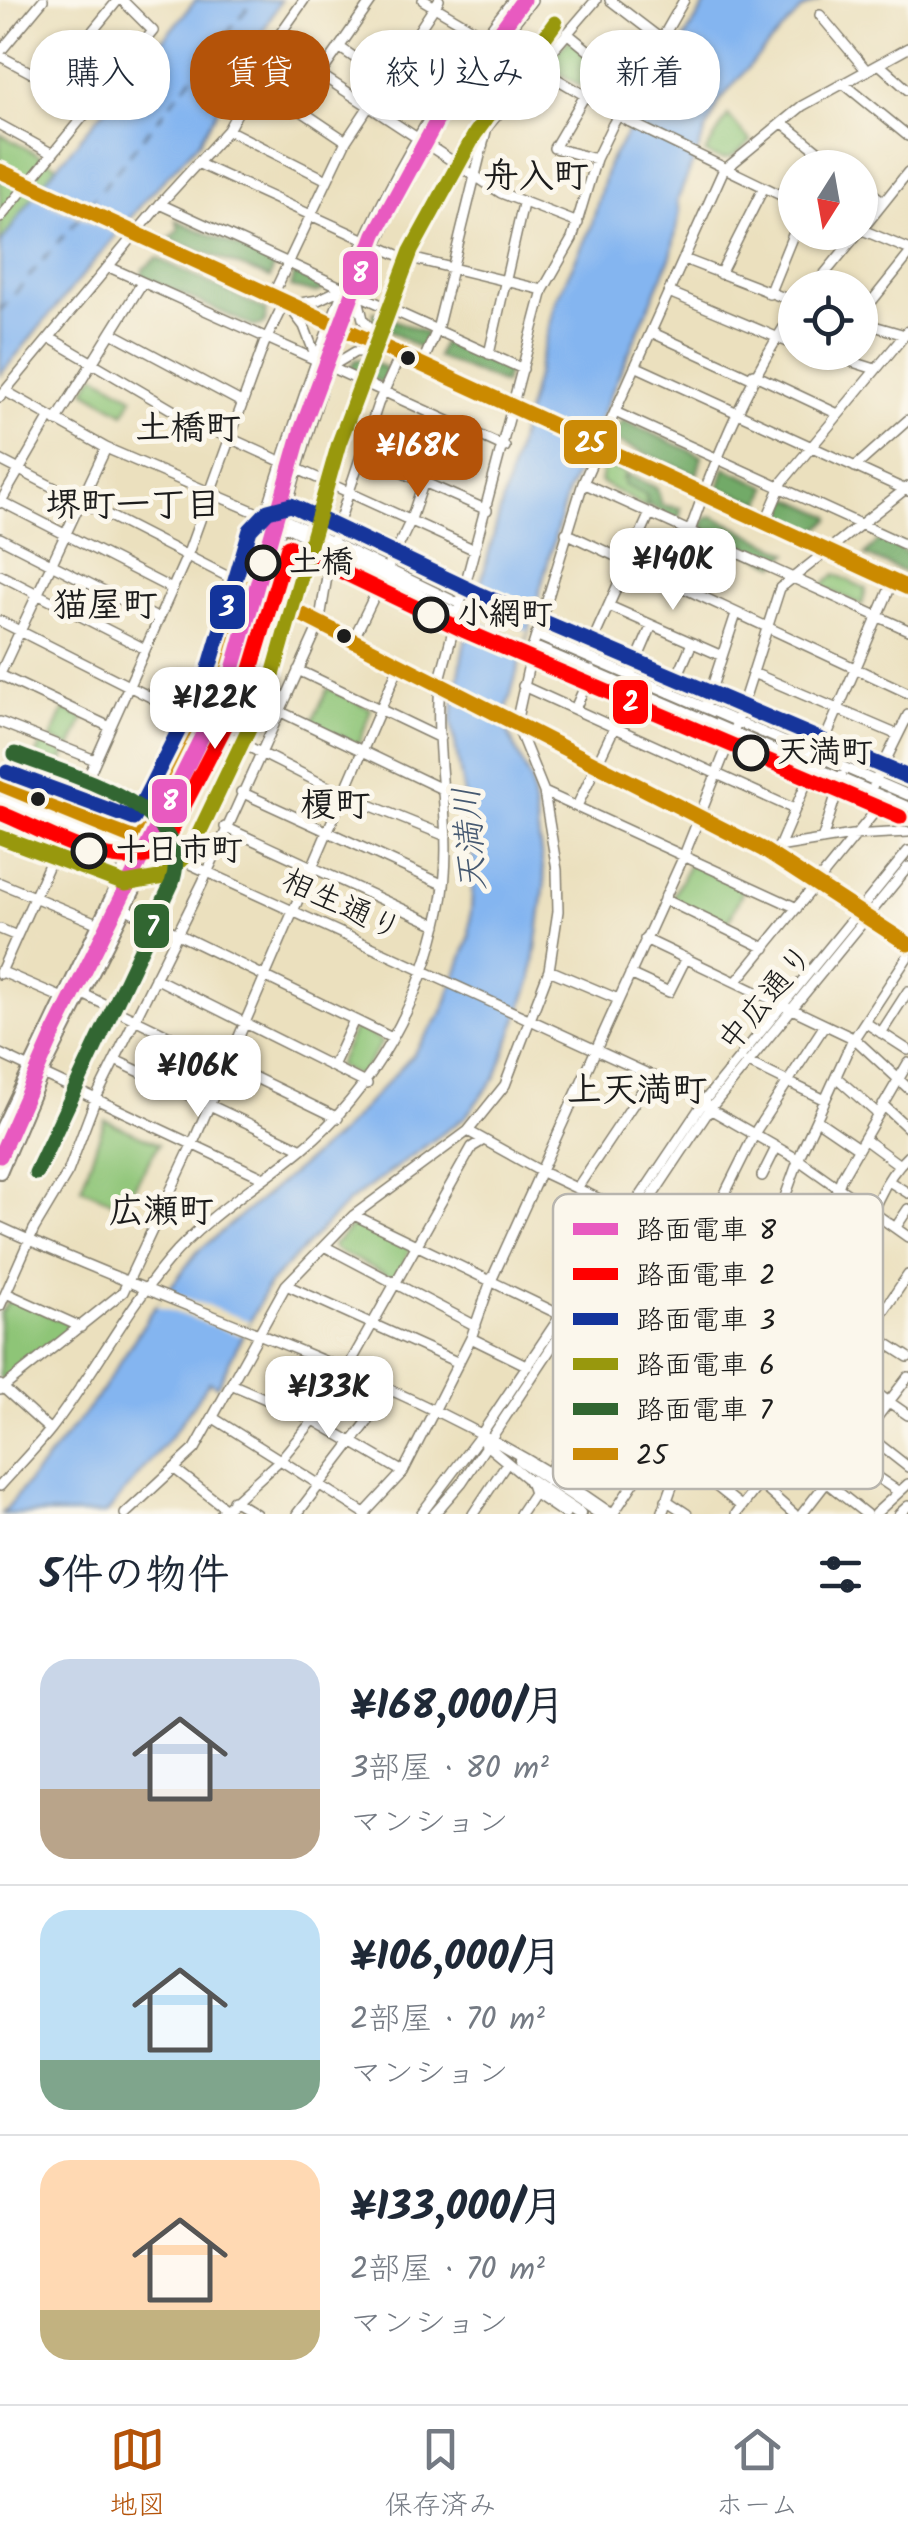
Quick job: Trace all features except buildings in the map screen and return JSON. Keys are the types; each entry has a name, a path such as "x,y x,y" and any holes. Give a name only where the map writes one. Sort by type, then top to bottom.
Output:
{"highway":[{"path":"0,784 72,812 136,847"},
{"path":"0,802 65,827 136,847 155,848 42,1073 0,1172"},
{"path":"0,1132 27,1067 136,847"},
{"path":"514,1461 579,1514"},
{"path":"541,1482 553,1488"},
{"path":"554,1489 602,1514"}],"main road":[{"path":"136,847 228,661 248,587 399,666 777,852 817,884 908,944"},
{"path":"155,848 243,664 263,595"}],"street":[{"path":"30,71 0,54 43,0"},
{"path":"95,30 120,0 153,30"},
{"path":"284,30 304,0"},
{"path":"330,60 372,0"},
{"path":"423,0 436,3 475,30"},
{"path":"489,30 512,0"},
{"path":"509,30 532,0"},
{"path":"560,41 596,0"},
{"path":"610,0 648,30"},
{"path":"667,30 684,0"},
{"path":"417,30 436,3"},
{"path":"820,15 867,71"},
{"path":"567,33 580,44"},
{"path":"339,48 350,55"},
{"path":"176,1470 222,1511 281,1459 347,1372 418,1246 468,1138 506,1084 526,1020 548,970 558,888 544,792 510,720 524,686 593,444 615,412 723,171 843,82 908,48"},
{"path":"880,65 908,90"},
{"path":"843,82 908,136"},
{"path":"580,104 554,148 596,159"},
{"path":"1,216 78,120"},
{"path":"234,120 3,394 106,448 332,544 459,609"},
{"path":"315,120 346,141"},
{"path":"272,297 358,120"},
{"path":"390,120 523,204 578,223"},
{"path":"0,460 248,587 283,460 342,288 425,120"},
{"path":"263,595 296,470 342,330 377,246 427,146 445,120"},
{"path":"421,366 437,330 472,174 491,120"},
{"path":"1,1482 50,1430 146,1292 192,1236 338,1118 367,1084 392,1038 436,925 444,884 446,791 440,686 543,290 578,223 596,159 616,120"},
{"path":"626,120 778,195"},
{"path":"783,123 817,150"},
{"path":"0,125 50,153"},
{"path":"228,130 327,180"},
{"path":"197,162 377,246 450,269 543,290"},
{"path":"0,171 908,588"},
{"path":"878,209 907,177"},
{"path":"720,274 764,189"},
{"path":"878,198 884,202"},
{"path":"160,204 342,288"},
{"path":"488,354 523,204"},
{"path":"878,239 908,252 878,294"},
{"path":"769,294 787,250"},
{"path":"828,270 844,250"},
{"path":"684,259 778,297"},
{"path":"109,266 316,360"},
{"path":"142,282 0,502 172,589"},
{"path":"286,304 318,300 342,288"},
{"path":"669,292 776,339"},
{"path":"357,294 523,370"},
{"path":"357,294 364,319 389,351"},
{"path":"286,304 267,338 187,556 0,972 134,1018 338,1118"},
{"path":"286,304 304,326 316,360"},
{"path":"878,325 907,335 878,368"},
{"path":"651,332 838,414"},
{"path":"112,333 243,403"},
{"path":"690,531 715,458 752,376 778,336"},
{"path":"50,338 230,439 475,550"},
{"path":"330,366 355,352 389,351"},
{"path":"0,1306 28,1240 68,1172 96,1098 178,934 319,624 332,544 384,391 400,356"},
{"path":"330,366 505,447"},
{"path":"215,1419 365,1514 404,1472 471,1338 491,1280 683,858 735,726 780,588 907,489 635,366"},
{"path":"765,523 780,488 876,370"},
{"path":"615,412 908,546"},
{"path":"855,467 908,420"},
{"path":"106,448 0,674 110,727"},
{"path":"362,455 487,510"},
{"path":"352,642 410,522 424,481"},
{"path":"583,482 908,630"},
{"path":"586,656 650,514"},
{"path":"566,533 908,693"},
{"path":"0,538 159,619"},
{"path":"0,575 145,649"},
{"path":"777,852 893,581"},
{"path":"609,606 722,656"},
{"path":"705,708 736,614"},
{"path":"0,621 342,794 446,836"},
{"path":"578,804 617,727 652,625"},
{"path":"534,640 586,656 815,761 908,796"},
{"path":"534,640 592,670 670,693 735,726"},
{"path":"670,693 692,643"},
{"path":"50,1430 1,1387 120,1296 193,1143 261,976 399,666"},
{"path":"298,670 440,738"},
{"path":"576,709 592,670"},
{"path":"753,673 898,735"},
{"path":"524,686 718,771 794,809"},
{"path":"278,711 446,791"},
{"path":"874,786 908,715"},
{"path":"0,722 95,760"},
{"path":"822,840 843,773"},
{"path":"874,786 886,797 908,807"},
{"path":"241,792 444,884"},
{"path":"544,792 578,804 683,858 797,908"},
{"path":"737,981 886,797"},
{"path":"225,827 436,925"},
{"path":"777,852 858,834 908,832"},
{"name":"相生通り","path":"155,848 449,987 652,1076 708,1105 849,1194"},
{"path":"708,1105 863,914 908,851"},
{"path":"863,914 908,866"},
{"path":"0,883 98,924"},
{"path":"664,898 764,948"},
{"path":"124,908 392,1038"},
{"path":"0,929 17,936"},
{"path":"646,939 855,1039 908,1088"},
{"path":"789,1194 799,1160 836,1076 855,1039 904,971 908,956"},
{"path":"630,974 670,992 686,958"},
{"path":"548,970 618,999"},
{"path":"155,978 367,1084"},
{"path":"881,1032 908,991"},
{"name":"中広通り","path":"648,1194 708,1105 789,1006"},
{"path":"332,1066 354,1020"},
{"path":"866,1023 908,1050"},
{"path":"725,1194 754,1135 825,1025"},
{"path":"0,1054 264,1178"},
{"path":"114,1060 302,1149"},
{"path":"747,1062 825,1100"},
{"path":"835,1194 908,1064"},
{"path":"577,1188 652,1076"},
{"path":"836,1076 908,1128"},
{"path":"817,1120 861,1144 905,1160 883,1196"},
{"path":"133,1512 176,1470 215,1419 256,1332 286,1285 354,1216 468,1138 482,1141 590,1194"},
{"path":"762,1176 776,1148"},
{"path":"890,1182 908,1194"},
{"path":"896,1227 908,1208"},
{"path":"354,1216 553,1309"},
{"name":"相生通り","path":"883,1217 908,1237"},
{"path":"0,1227 160,1298 256,1332 435,1411 485,1440 514,1461 473,1514"},
{"path":"324,1246 476,1326"},
{"path":"883,1314 908,1275"},
{"path":"286,1285 459,1363"},
{"path":"6,1294 82,1327"},
{"path":"896,1294 908,1302"},
{"path":"421,1514 485,1440 528,1366 553,1334"},
{"name":"中広通り","path":"434,1514 553,1337"},
{"path":"471,1338 528,1366"},
{"path":"883,1340 908,1356"},
{"path":"883,1411 908,1377"},
{"path":"231,1384 314,1420 404,1472"},
{"path":"297,1514 390,1391"},
{"path":"883,1399 908,1416"},
{"path":"883,1447 908,1466"},
{"path":"520,1514 553,1454"},
{"path":"883,1481 899,1492"},
{"path":"541,1482 553,1484"},
{"path":"541,1482 564,1514"},
{"path":"875,1514 908,1484"},
{"path":"578,1489 612,1514 629,1489"},
{"path":"662,1514 669,1489"},
{"path":"718,1489 738,1510 753,1489"},
{"path":"767,1489 794,1514"},
{"path":"802,1514 822,1489"},
{"path":"833,1489 866,1514"},
{"path":"233,1500 256,1514"},
{"path":"666,1500 687,1514"},
{"path":"898,1514 908,1506"}],"green space":[{"path":"570,39 580,48 580,86 560,74 560,49"},
{"path":"728,115 751,142 730,158 705,153"},
{"path":"0,134 58,166 0,244"},
{"path":"176,220 275,263 270,278 169,239 179,230"},
{"path":"157,258 266,310 265,324 254,327 142,276 143,269"},
{"path":"295,272 325,285 324,289 315,293 291,287"},
{"path":"374,312 426,333 423,350 374,322"},
{"path":"442,343 508,368 504,384 437,357"},
{"path":"363,359 388,369 382,383 349,370 355,360"},
{"path":"95,374 133,397 124,413 85,390"},
{"path":"622,420 702,456 697,475 617,442 613,437"},
{"path":"603,466 626,474 622,479 646,495 647,508 600,482"},
{"path":"725,468 768,487 762,503 719,488"},
{"path":"626,474 657,488 662,505 681,508 679,521 648,505 646,495 624,485"},
{"path":"790,498 831,519 816,531 785,516 783,510"},
{"path":"713,516 789,553 777,565 700,531 706,518"},
{"path":"881,538 908,554 908,574 865,555"},
{"path":"835,574 866,589 862,605 821,587"},
{"path":"328,688 371,709 359,745 311,724"},
{"path":"64,709 84,718 71,748 51,739"},
{"path":"42,742 66,752 62,763 54,760 50,767 35,760"},
{"path":"689,864 744,888 727,925 672,899"},
{"path":"356,1025 382,1042 360,1077 337,1066"},
{"path":"105,1120 159,1144 123,1206 81,1188"},
{"path":"355,1223 411,1246 397,1280 334,1249 333,1245"},
{"path":"11,1298 71,1324 72,1329 6,1381 0,1378 0,1313"}],"water":[{"path":"196,0 281,0 264,30 190,30 190,120 212,120 199,142 145,200 0,375 0,244 43,183 96,120 170,120 170,31"},
{"name":"天満川","path":"708,0 821,0 802,9 720,101 720,30 690,30"},
{"name":"天満川","path":"635,120 711,120 677,201 680,211 671,256 567,494 503,722 531,782 545,882 532,979 496,1077 465,1117 347,1203 269,1284 217,1386 209,1382 173,1434 106,1514 2,1514 98,1397 150,1314 197,1252 338,1135 410,1058 443,1012 469,938 472,895 473,844 451,721 464,646 557,298 591,227 608,164"}],"pier":[{"path":"41,184 128,223 119,235 32,196"},
{"path":"475,608 528,631 525,642 472,619"},
{"path":"165,1290 250,1321 241,1336 156,1306"}],"ferry route":[{"path":"88,206 254,0"},
{"path":"0,311 83,213"}],"tram line":[{"name":"8","path":"0,1156 55,1031 230,680 301,431 375,234 441,113 523,0"},
{"name":"6","path":"0,837 125,884 164,877 191,850 271,682 339,443 411,251 475,134 555,23"},
{"path":"285,486 286,472"},
{"name":"3","path":"7,772 134,819 208,672 250,530 268,511 291,505 479,594 908,777"},
{"name":"2","path":"0,813 102,855 143,857 161,850 246,686 288,546 463,630 900,817"},
{"name":"7","path":"15,754 123,797 148,814 166,833 175,856 172,883 36,1173"}],"transit line":[{"name":"25","path":"0,171 908,588"},
{"name":"25","path":"0,784 140,841 218,683 248,587 762,849 908,944"}],"place":[{"name":"土橋","path":"263,563"},
{"name":"小網町","path":"431,615"},
{"name":"天満町","path":"751,753"},
{"name":"十日市町","path":"89,851"}],"district":[{"name":"舟入町","path":"536,178"},
{"name":"土橋町","path":"188,430"},
{"name":"堺町一丁目","path":"133,507"},
{"name":"猫屋町","path":"105,607"},
{"name":"榎町","path":"335,807"},
{"name":"上天満町","path":"637,1092"},
{"name":"広瀬町","path":"161,1213"}]}
